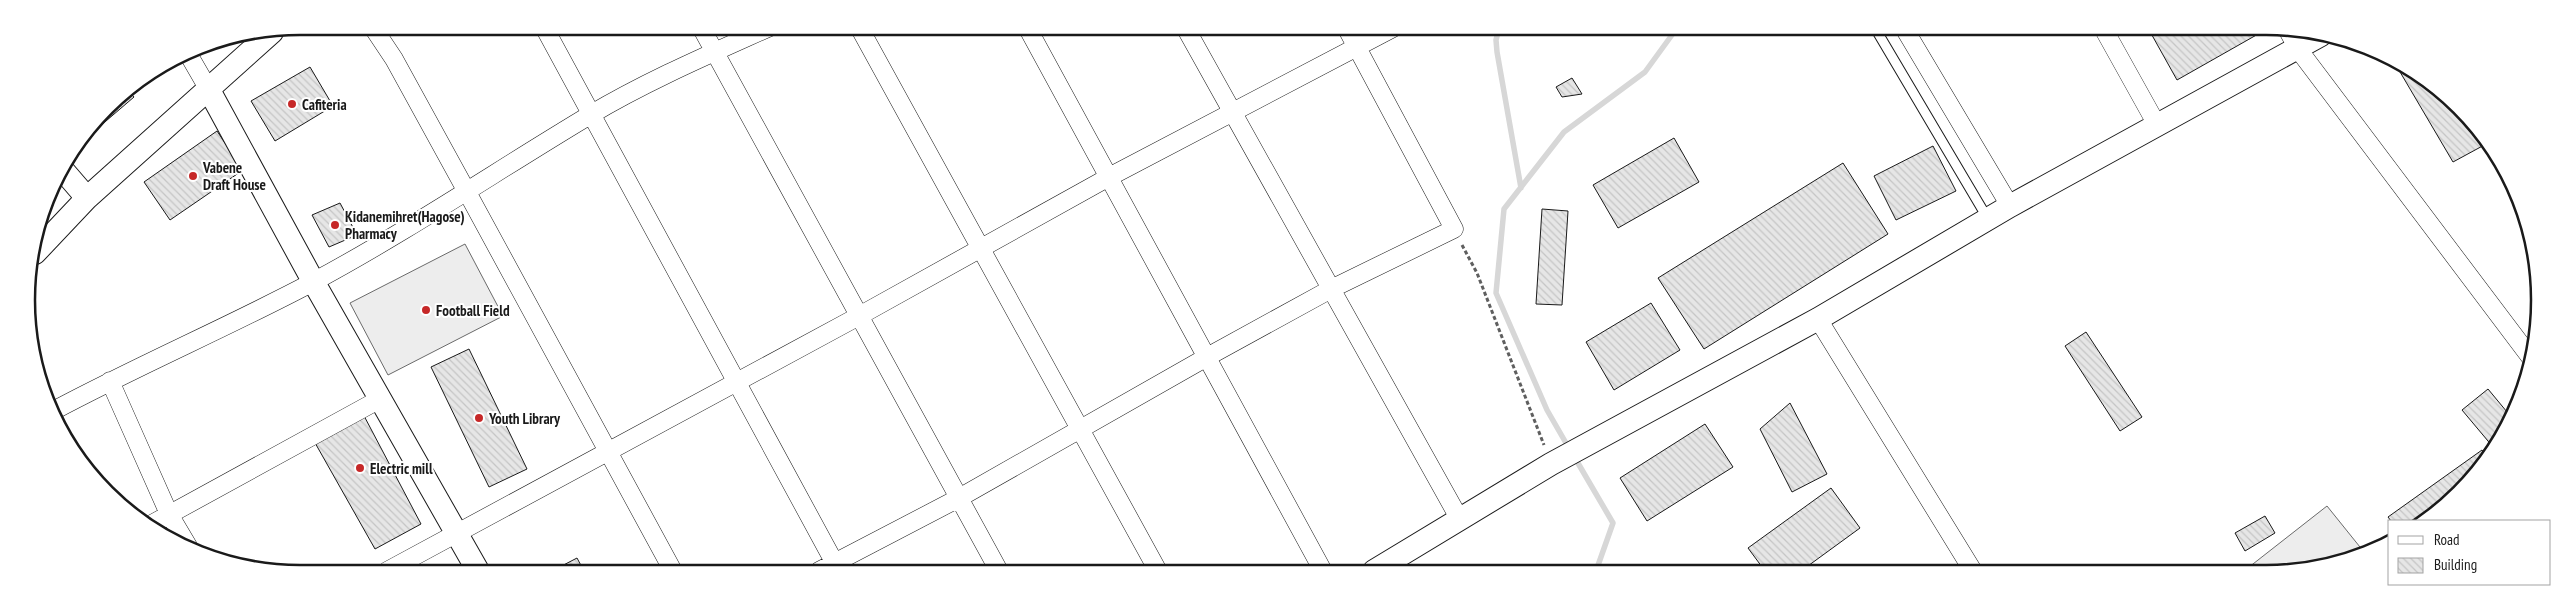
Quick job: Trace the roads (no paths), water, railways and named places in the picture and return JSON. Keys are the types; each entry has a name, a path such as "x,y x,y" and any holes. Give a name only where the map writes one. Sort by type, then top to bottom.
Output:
{"street":[{"path":"378,35 394,59 609,450 670,565"},
{"path":"549,35 836,565"},
{"path":"706,35 996,565"},
{"path":"59,409 110,381 313,282 467,192 592,114 715,51 752,35"},
{"path":"863,35 1155,565"},
{"path":"1032,35 1320,565"},
{"path":"1189,35 1459,518"},
{"path":"841,565 1207,357 1331,289 1454,229 1350,35"},
{"path":"398,565 859,316 980,246 1380,35"},
{"path":"1908,35 2010,206"},
{"path":"2107,35 2157,125"},
{"path":"2291,36 2298,49 2526,351"},
{"path":"40,246 86,198 267,37"},
{"path":"1384,565 1459,518 1599,437 1818,319 2010,206 2314,39"},
{"path":"191,59 313,282 475,565"},
{"path":"67,175 86,198"},
{"path":"1818,319 1969,565"},
{"path":"110,381 169,514 183,538"},
{"path":"156,522 380,399"}],"lane":[{"path":"1879,35 1988,219"}],"waterway":[{"path":"1497,35 1497,52 1521,188"},
{"path":"1570,450 1547,410 1496,293 1504,209 1564,132 1645,72 1672,35"},
{"path":"1575,458 1613,523 1598,565"}],"place":[{"name":"Cafiteria","path":"292,104"},
{"name":"Vabene Draft House","path":"193,176"},
{"name":"Kidanemihret(Hagose) Pharmacy","path":"335,225"},
{"name":"Football Field","path":"426,310"},
{"name":"Youth Library","path":"479,418"},
{"name":"Electric mill","path":"360,468"}]}
